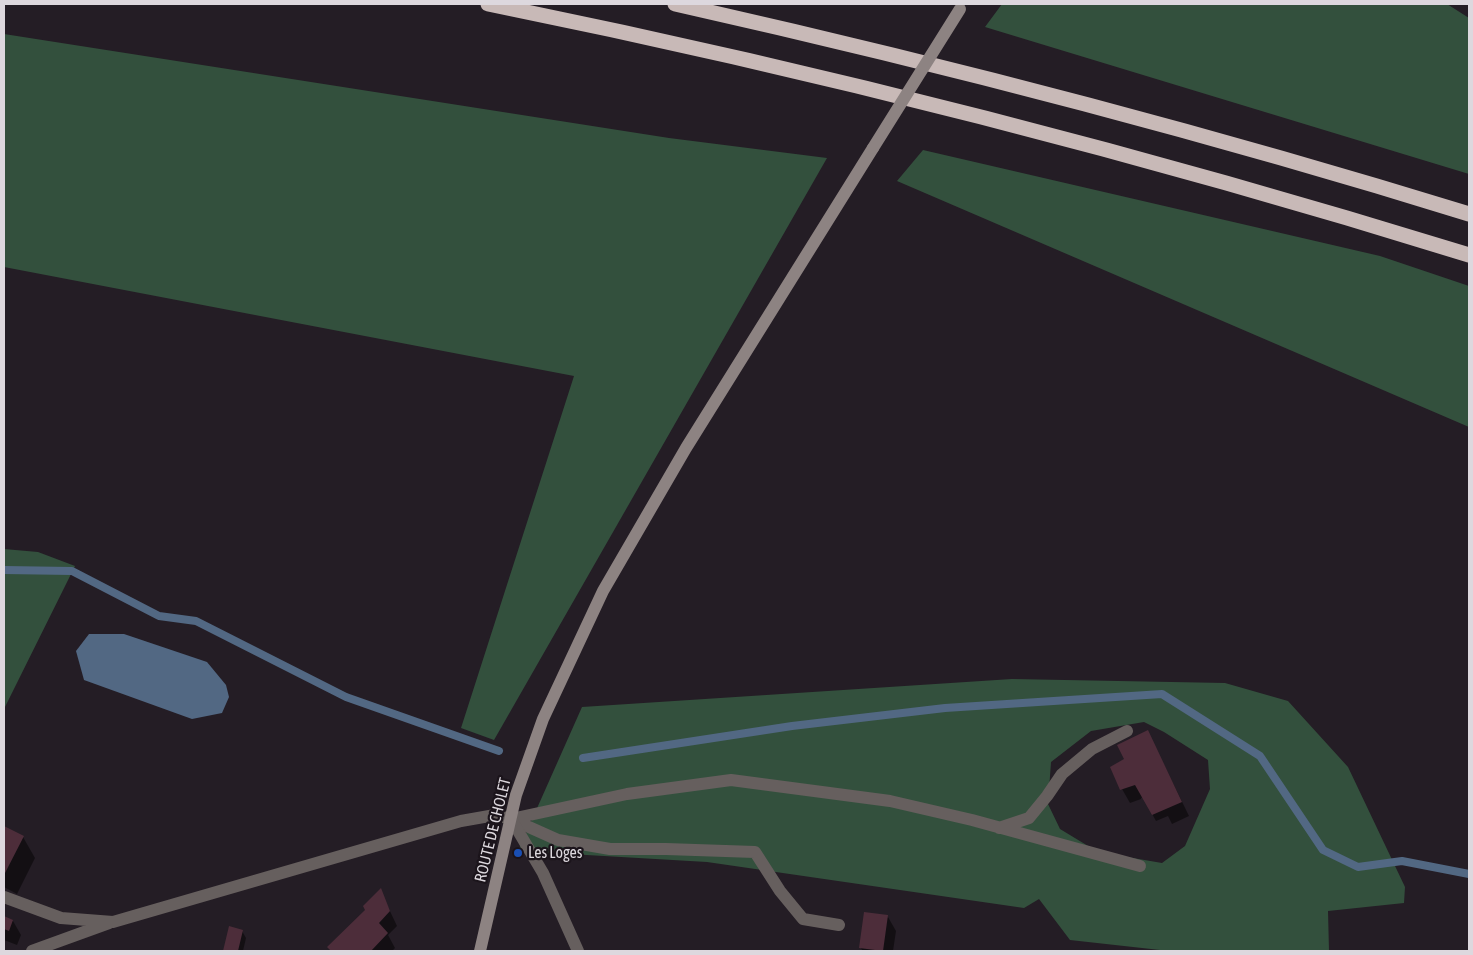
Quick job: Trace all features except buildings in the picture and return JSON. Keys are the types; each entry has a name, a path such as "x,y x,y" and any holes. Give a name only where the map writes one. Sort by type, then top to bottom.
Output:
{"highway":[{"path":"488,4 770,65 970,114 1361,221 1469,255"},
{"path":"675,4 875,50 1110,111 1374,184 1469,214"}],"main road":[{"name":"ROUTE DE CHOLET","path":"480,951 516,795 543,719 603,591 644,519 962,6"}],"street":[{"path":"999,828 1030,818 1062,774 1092,749 1127,731"},
{"path":"511,819 627,794 731,780 890,801 1140,866"},
{"path":"32,951 113,922 461,821 495,815 511,819 558,840 610,849 755,852 780,891 803,919 839,925"},
{"path":"511,819 543,873 578,951"},
{"path":"4,897 61,918 113,922"}],"green space":[{"path":"1002,4 1447,4 1469,18 1469,174 985,27"},
{"path":"4,34 669,138 827,158 494,740 461,728 574,376 4,267"},
{"path":"923,150 1380,256 1469,286 1469,427 897,181"},
{"path":"4,549 38,552 75,566 4,709"},
{"path":"1012,679 1225,683 1288,701 1348,767 1405,887 1404,903 1328,911 1329,951 1169,951 1070,940 1039,899 1024,908 707,862 518,851 582,707","holes":["1144,722 1164,732 1208,760 1210,789 1185,846 1162,863 1098,852 1060,829 1048,804 1051,762 1091,731"]}],"water":[{"path":"89,634 124,634 207,662 226,685 229,697 222,713 192,719 84,680 76,651"}],"waterway":[{"path":"4,570 72,571 159,616 196,621 346,697 499,751"},
{"path":"583,758 792,726 945,708 1162,694 1260,756 1323,850 1358,867 1402,861 1469,874"}],"place":[{"name":"Les Loges","path":"518,853"}]}
